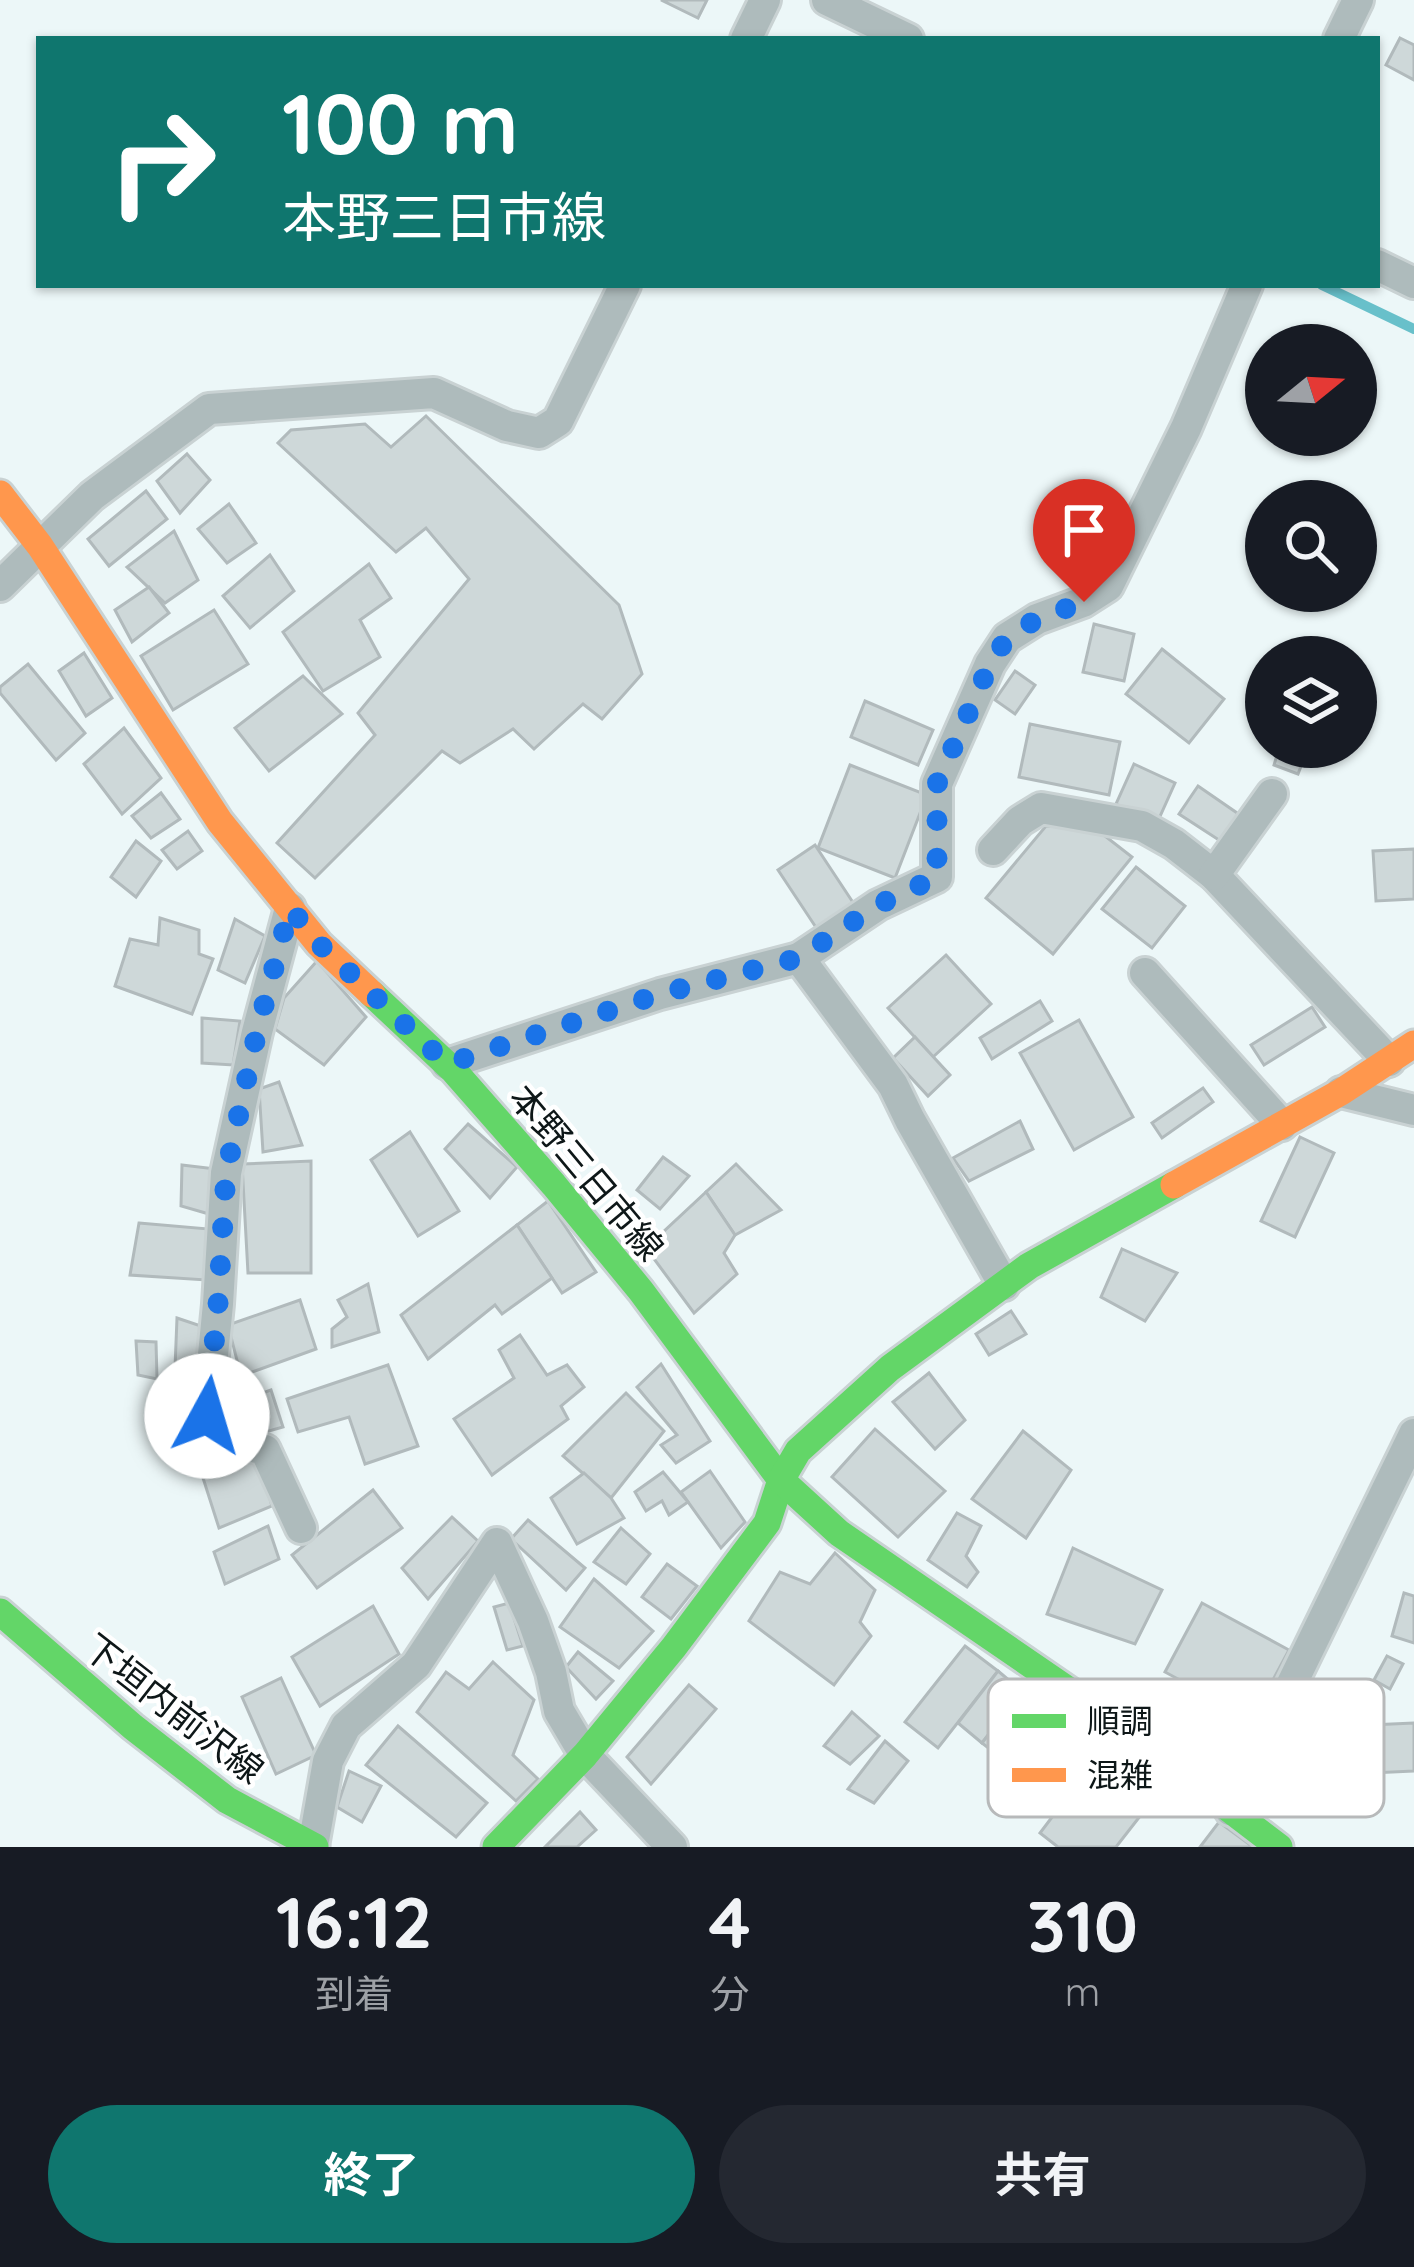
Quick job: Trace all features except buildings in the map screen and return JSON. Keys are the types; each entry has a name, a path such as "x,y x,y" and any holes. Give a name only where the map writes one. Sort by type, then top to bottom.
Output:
{"main road":[{"name":"本野三日市線","path":"0,494 40,546 220,822 319,944 447,1064 554,1185 781,1480 839,1533 1052,1679"},
{"path":"496,1847 585,1755 688,1629 766,1523 781,1480 798,1451 890,1367 1029,1266 1341,1092 1401,1053"},
{"name":"下垣内前沢線","path":"0,1612 133,1727 227,1800 314,1847"},
{"name":"本野三日市線","path":"1239,1817 1279,1847"}],"street":[{"path":"747,36 765,0"},
{"path":"826,0 902,36"},
{"path":"1340,36 1358,0"},
{"path":"1380,266 1414,283"},
{"path":"0,586 92,496 209,410 434,393 507,426 539,433 559,422 625,288"},
{"path":"447,1064 660,994 799,958 878,905 937,877 937,784 990,664 1007,638 1108,586 1186,428 1246,288"},
{"path":"1214,875 1272,794"},
{"path":"993,850 1020,820 1041,808 1142,826 1214,875 1401,1053"},
{"path":"290,908 226,1173 207,1416 234,1442 265,1450 301,1528"},
{"path":"799,958 893,1085 1004,1285"},
{"path":"1145,973 1282,1125"},
{"path":"1341,1092 1414,1110"},
{"path":"1294,1679 1414,1433"},
{"path":"314,1847 328,1761 346,1726 416,1665 497,1543 533,1621 559,1711 585,1755 672,1847"}],"waterway":[{"path":"1328,288 1414,329"}],"traffic: fast":[{"path":"372,994 454,1071 554,1185 641,1291 781,1480 767,1523 674,1647 585,1755 496,1847"},
{"path":"1052,1679 839,1533 781,1480 798,1451 890,1368 1029,1266 1174,1185"},
{"path":"0,1612 133,1727 227,1800 315,1847"},
{"path":"1240,1817 1279,1847"}],"traffic: slow":[{"path":"0,494 40,546 220,822 319,944 372,994"},
{"path":"1174,1185 1341,1092 1414,1044"}],"route":[{"path":"207,1416 226,1173 290,908 319,944 447,1064 660,994 799,958 878,905 937,877 937,784 990,664 1007,638 1037,619 1084,602"}]}
